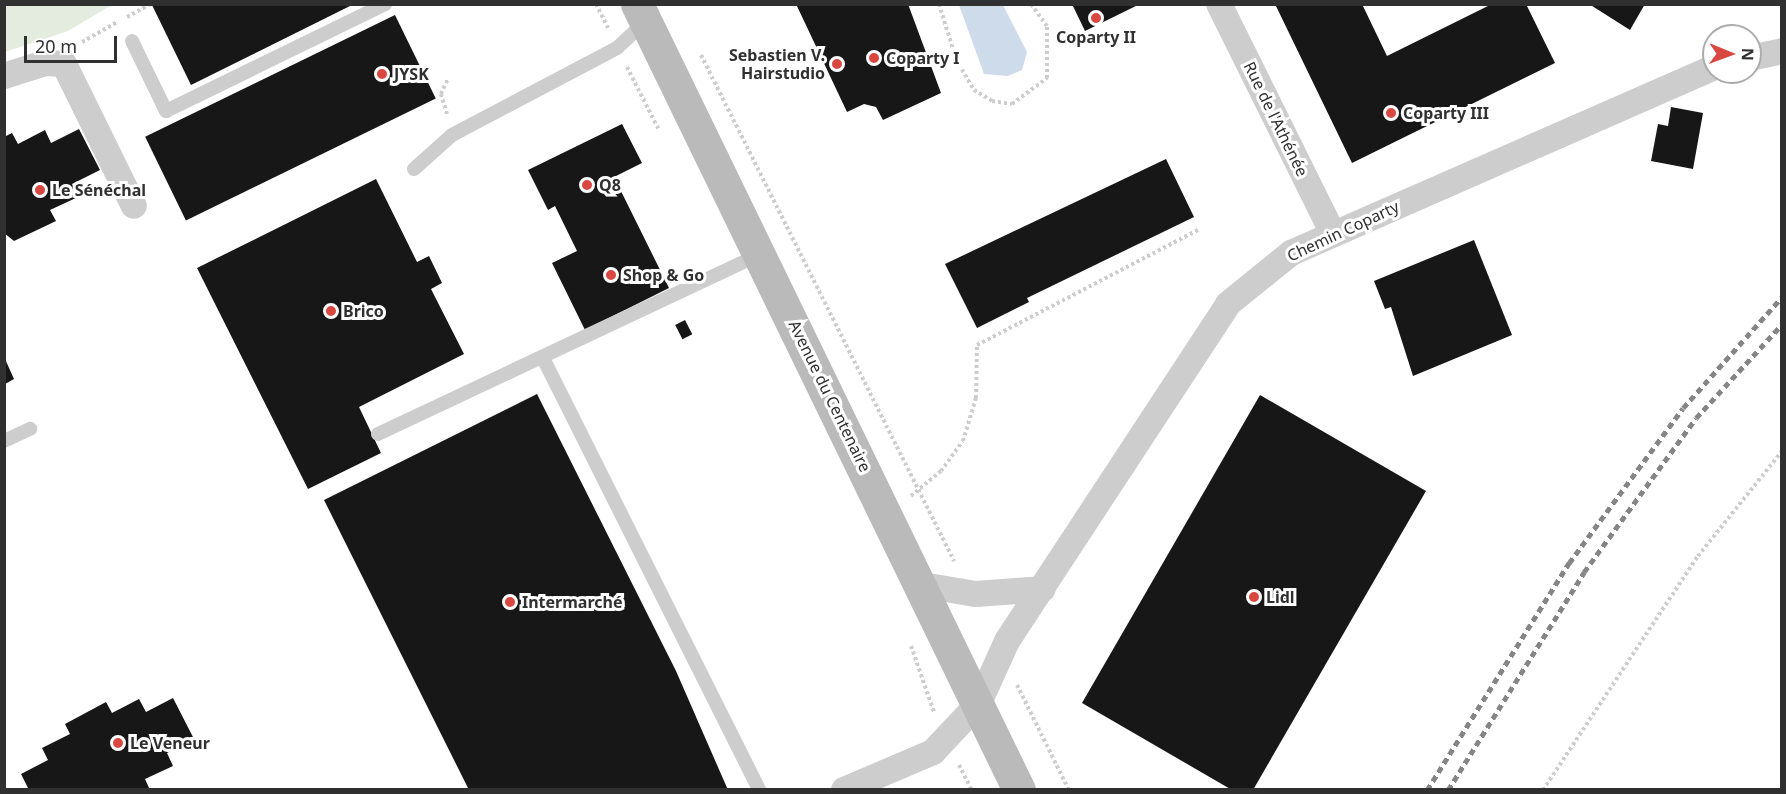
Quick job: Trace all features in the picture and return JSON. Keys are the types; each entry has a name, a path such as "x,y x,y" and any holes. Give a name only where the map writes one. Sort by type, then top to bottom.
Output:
{"main road":[{"name":"Avenue du Centenaire","path":"641,13 761,254 1019,789"}],"street":[{"name":"Rue de l'Athénée","path":"1220,4 1333,234"},
{"path":"1762,55 1782,51"},
{"path":"4,76 45,63 64,64 74,78 134,207"},
{"name":"Chemin Coparty","path":"844,789 933,752 979,703 1001,653 1182,367 1228,304 1291,253 1702,72"},
{"path":"922,585 970,593 1043,589"}],"lane":[{"path":"132,41 166,111 385,4"},
{"path":"414,168 452,135 617,48 641,13"},
{"path":"378,434 761,254"},
{"path":"543,358 759,789"},
{"path":"4,441 30,429"}],"path":[{"path":"45,63 150,4"},
{"path":"939,4 956,59 974,90 992,101 1012,104 1047,78 1047,26 1031,4"},
{"path":"697,47 970,593"},
{"path":"441,94 448,78"},
{"path":"919,490 941,471 963,441 976,398 977,345 1200,229"},
{"path":"1544,789 1698,556 1782,451"},
{"path":"1001,653 1069,789"}],"shaded area":[{"path":"5,4 112,5 68,31 5,52"}],"water":[{"path":"959,5 1003,5 1027,52 1022,70 1008,76 984,74"}],"building":[{"path":"154,4 354,4 191,85 152,5"},
{"name":"Coparty I","path":"796,4 908,4 941,93 883,120 876,107 864,104 847,112"},
{"name":"Coparty II","path":"1072,4 1140,4 1085,31"},
{"name":"Coparty III","path":"1275,4 1362,4 1387,56 1492,4 1526,4 1555,63 1352,163"},
{"path":"1589,4 1645,4 1630,30"},
{"path":"395,15 436,99 186,220 145,137"},
{"path":"1671,107 1703,113 1693,169 1651,161 1658,124 1668,126"},
{"path":"622,124 642,163 614,177 669,288 585,330 552,263 577,251 555,206 548,210 528,170"},
{"name":"Le Sénéchal","path":"79,129 100,170 72,184 78,197 50,210 56,221 14,241 4,233 4,137 12,133 18,144 45,130 51,143"},
{"path":"1166,159 1194,217 1027,298 1029,302 977,328 945,264"},
{"name":"Brico","path":"376,179 417,262 429,256 442,283 431,289 464,354 359,407 381,453 308,489 197,268"},
{"path":"1474,240 1512,335 1413,376 1391,307 1385,309 1374,281"},
{"path":"685,320 692,334 682,339 675,325"},
{"path":"5,359 14,379 5,384"},
{"name":"Intermarché","path":"537,394 676,671 728,790 469,790 324,500"},
{"name":"Lidl","path":"1260,395 1426,491 1253,790 1232,790 1082,703"},
{"name":"Le Veneur","path":"173,698 194,739 167,753 173,766 145,779 150,790 29,790 21,774 48,760 42,748 70,734 65,724 106,702 112,713 139,699 146,712"}],"railway":[{"path":"1427,790 1569,563 1683,408 1782,297"},
{"path":"1448,790 1584,572 1696,418 1782,324"}],"place":[{"name":"Coparty II","path":"1096,18"},
{"name":"Coparty I","path":"874,58"},
{"name":"Sebastien V. Hairstudio","path":"837,64"},
{"name":"JYSK","path":"382,74"},
{"name":"Coparty III","path":"1391,113"},
{"name":"Q8","path":"587,185"},
{"name":"Le Sénéchal","path":"40,190"},
{"name":"Shop & Go","path":"611,275"},
{"name":"Brico","path":"331,311"},
{"name":"Lidl","path":"1254,597"},
{"name":"Intermarché","path":"510,602"},
{"name":"Le Veneur","path":"118,743"}]}
